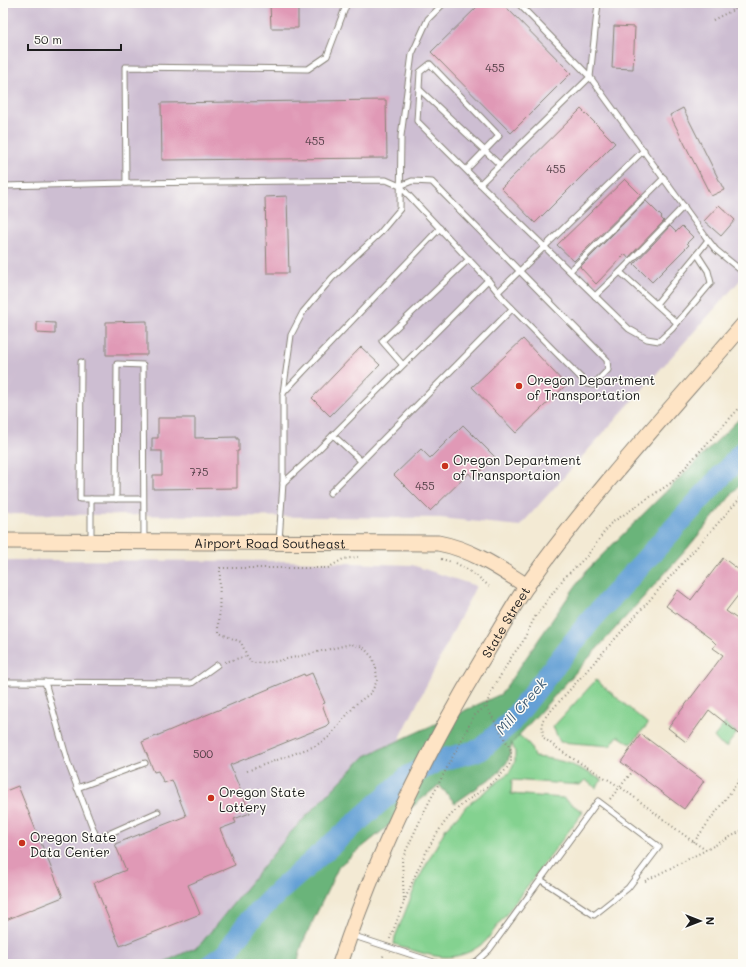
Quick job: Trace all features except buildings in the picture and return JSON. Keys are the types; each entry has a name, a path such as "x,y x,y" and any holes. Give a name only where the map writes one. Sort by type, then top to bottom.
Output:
{"main road":[{"name":"State Street","path":"340,964 350,934 392,829 446,721 527,586 553,550 635,450 743,325"},
{"name":"Airport Road Southeast","path":"3,541 438,542 460,548 474,554 527,586"}],"lane":[{"path":"126,183 125,67 308,69 327,56 346,3"},
{"path":"279,541 283,483 283,392 292,335 303,312 332,278 379,234 400,209 401,136 412,54 428,19 444,3"},
{"path":"518,3 590,77 708,240 716,250 743,272"},
{"path":"480,184 590,77 598,3"},
{"path":"466,170 499,136 430,64 420,72 417,121 466,170 480,184 630,329 647,339 659,341 677,323 711,284 708,271 697,254"},
{"path":"419,88 500,165"},
{"path":"498,292 544,245 644,150"},
{"path":"570,271 664,178"},
{"path":"3,186 386,180 400,186 488,280 512,309 587,384 593,385 608,370 607,360 432,182 412,181 400,186"},
{"path":"595,296 684,206"},
{"path":"283,392 440,228"},
{"path":"656,304 708,240"},
{"path":"402,364 382,341 468,259"},
{"path":"620,272 677,323"},
{"path":"283,483 488,280"},
{"path":"330,493 512,309"},
{"path":"81,362 80,499 143,499"},
{"path":"116,499 117,364 143,365 144,542"},
{"path":"333,435 361,461"},
{"path":"91,499 91,542"},
{"path":"3,682 192,682 217,665"},
{"path":"45,682 68,763 97,839 158,812"},
{"path":"78,788 144,763"},
{"path":"469,964 477,961 489,950 598,801 659,846 628,888 594,915 541,880"},
{"path":"350,934 440,964"}],"path":[{"path":"713,20 743,5"},
{"path":"404,903 402,859 426,808 474,716 486,706 492,690 512,656 522,643 535,616 564,578 587,556 610,524 671,483 743,404"},
{"path":"706,850 620,787 556,748 543,737 542,721 743,495"},
{"path":"248,771 309,749 328,738 357,703 371,693 377,681 376,668 372,657 363,647 351,644 273,662 252,663 241,642 219,633 220,568 328,568 344,559 361,557"},
{"path":"437,558 456,563 477,576 489,586"},
{"path":"217,665 247,656"},
{"path":"380,964 404,903 431,845 448,818 460,806 507,768 511,762 511,750 486,706"},
{"path":"605,806 633,771"},
{"path":"694,842 743,775"},
{"path":"628,888 664,873 743,830"}],"shaded area":[{"path":"3,3 743,3 743,277 520,526 440,518 3,514"},
{"path":"3,560 285,561 412,565 476,586 399,740 365,756 291,832 199,946 160,964 3,964"}],"green space":[{"path":"743,415 743,481 686,550 512,743 508,761 497,774 455,803 439,785 339,866 303,942 297,964 160,964 199,946 291,832 365,756 501,694 586,571"},
{"path":"596,680 648,724 631,744 618,736 610,746 560,742 553,727"},
{"path":"725,723 737,733 726,747 720,744 714,737"},
{"path":"519,735 530,745 534,757 562,761 602,780 596,788 585,780 580,785 512,780 511,794 563,798 583,812 486,941 475,949 453,957 442,957 394,944 395,937 418,880 446,828 469,804 509,773 515,761 515,752 512,743"}],"waterway":[{"name":"Mill Creek","path":"212,964 226,954 248,922 279,891 409,776 437,761 480,750 510,723 590,621 743,452"}],"place":[{"name":"Oregon Department of Transportation","path":"519,386"},
{"name":"Oregon Department of Transportaion","path":"445,466"},
{"name":"Oregon State Lottery","path":"211,798"},
{"name":"Oregon State Data Center","path":"22,843"}]}
